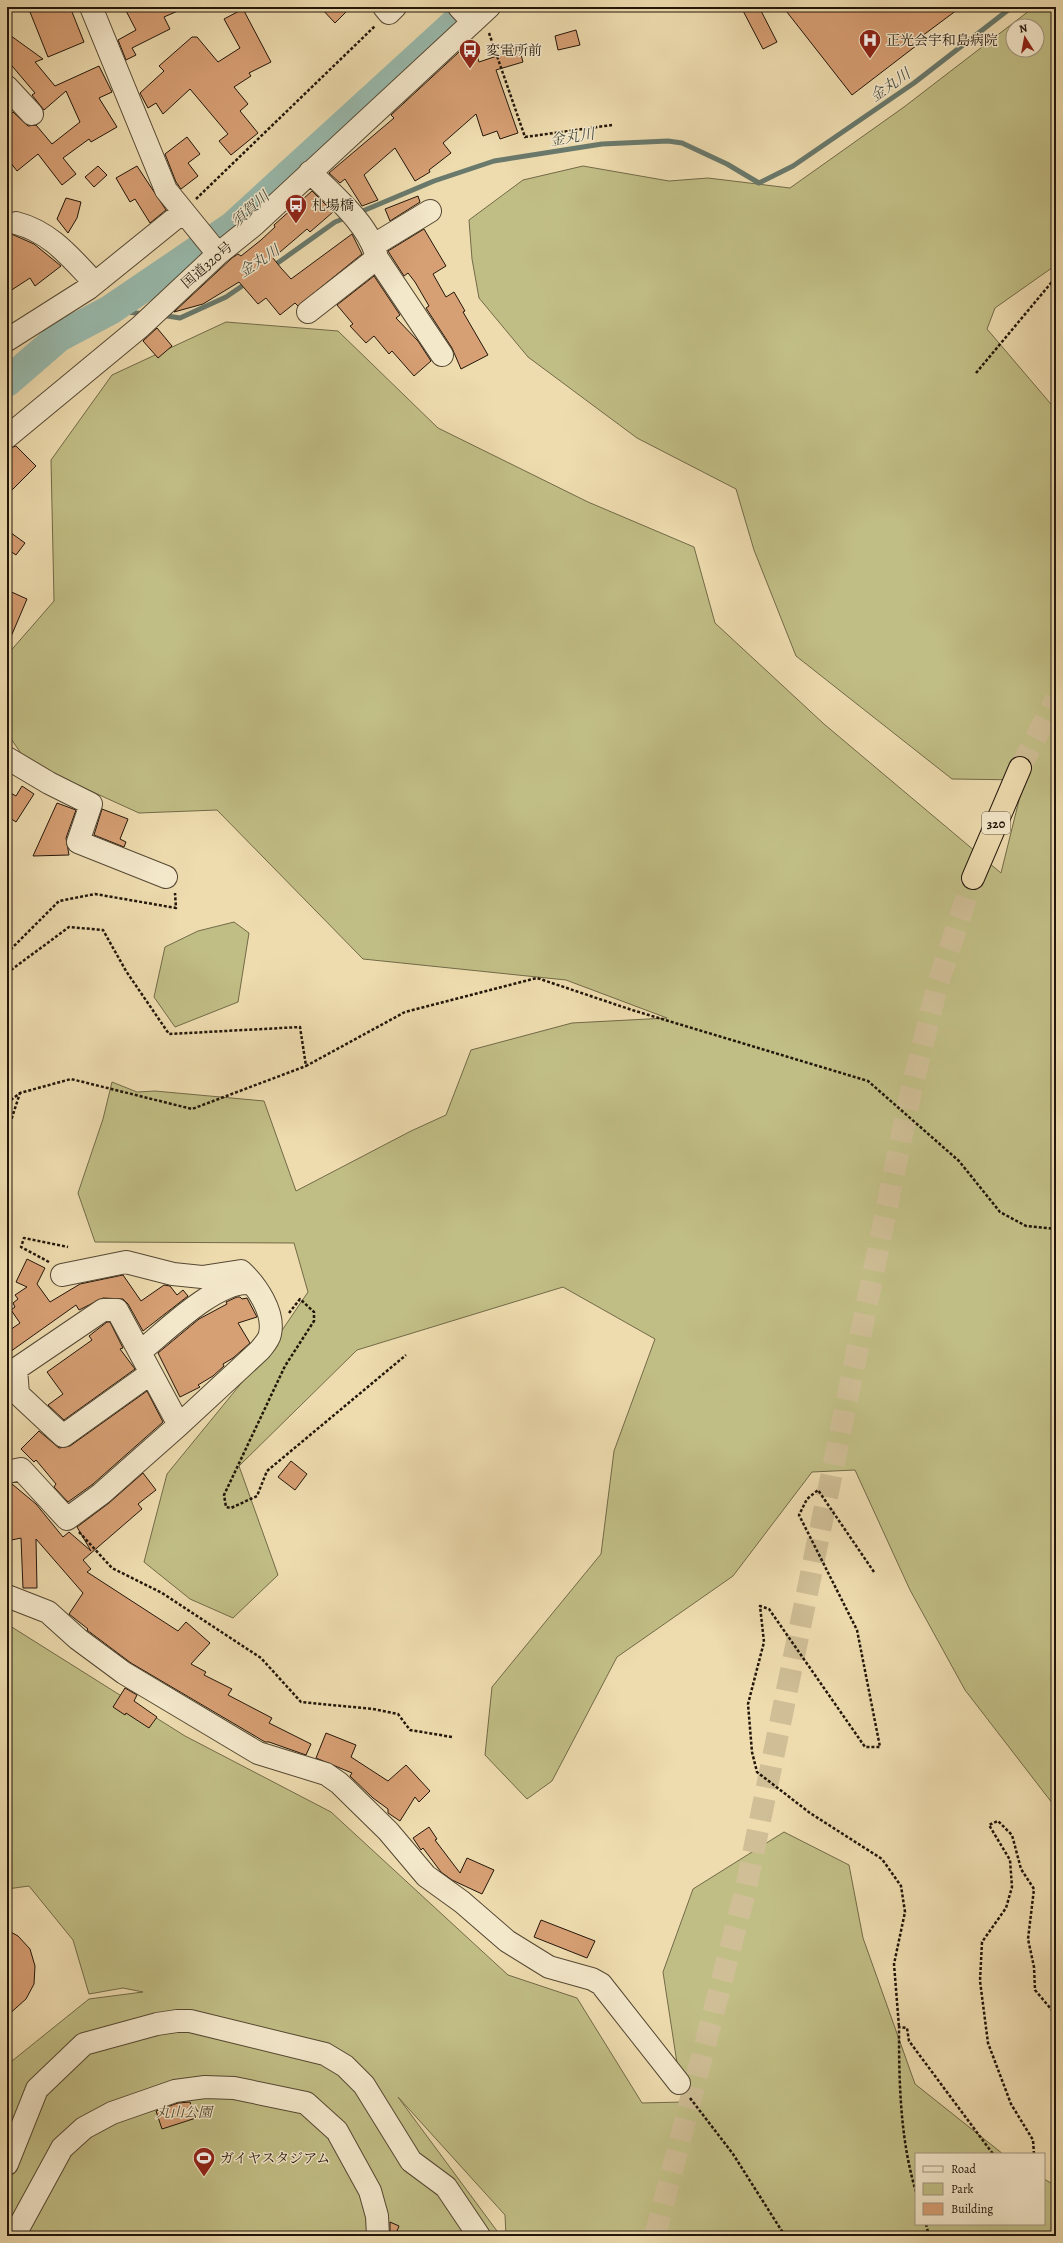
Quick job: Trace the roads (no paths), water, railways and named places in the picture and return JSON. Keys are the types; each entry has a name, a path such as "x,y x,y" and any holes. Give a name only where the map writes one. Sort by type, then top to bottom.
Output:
{"highway":[{"name":"320","path":"972,878 1020,768"}],"street":[{"path":"91,7 166,190 216,251"},
{"name":"国道320号","path":"7,437 140,327 216,251 254,225 474,14"},
{"path":"7,87 32,114"},
{"path":"310,172 352,215 442,355"},
{"path":"308,312 376,251 430,211"},
{"path":"7,340 95,283 185,215"},
{"path":"16,224 34,228 62,248 95,283"},
{"path":"7,758 49,783 91,804 78,842 166,877"},
{"path":"7,1472 21,1468 67,1518 101,1494 179,1425 260,1350 270,1335 270,1321 260,1292 254,1283 241,1271 202,1277 173,1274 126,1262 66,1274"},
{"path":"141,1351 215,1292 237,1283 254,1283"},
{"path":"151,1372 63,1436 18,1394 16,1369 103,1310 117,1310 141,1351 179,1425"},
{"path":"7,1596 48,1612 78,1639 124,1673 258,1753 326,1774 339,1783 388,1831 426,1876 462,1902 507,1941 549,1966 592,1979 601,1984 679,2083"},
{"path":"7,2164 37,2089 84,2044 157,2024 190,2021 325,2054 346,2066 364,2085 411,2161 446,2187 479,2236"},
{"path":"14,2236 62,2148 84,2128 112,2113 175,2091 205,2087 234,2088 306,2103 337,2131 370,2191 377,2216 378,2236"}],"waterway":[{"name":"金丸川","path":"358,213 434,181 494,161 602,144 668,141 682,143 727,164 759,183 793,166 914,83 1012,7"},
{"name":"須賀川","path":"7,382 59,337 110,310 232,227 465,14"},
{"name":"金丸川","path":"272,267 335,222 348,217"},
{"name":"金丸川","path":"161,315 180,318 226,297 248,282"},
{"name":"金丸川","path":"110,310 145,314"}],"tunnel":[{"path":"1020,768 1056,699"},
{"path":"655,2236 746,1888 911,1091 938,983 973,878"}],"place":[{"name":"正光会宇和島病院","path":"870,60"},
{"name":"変電所前","path":"470,70"},
{"name":"札場橋","path":"296,224"},
{"name":"ガイヤスタジアム","path":"204,2178"}],"park label":[{"name":"丸山公園","path":"184,2112"}]}
